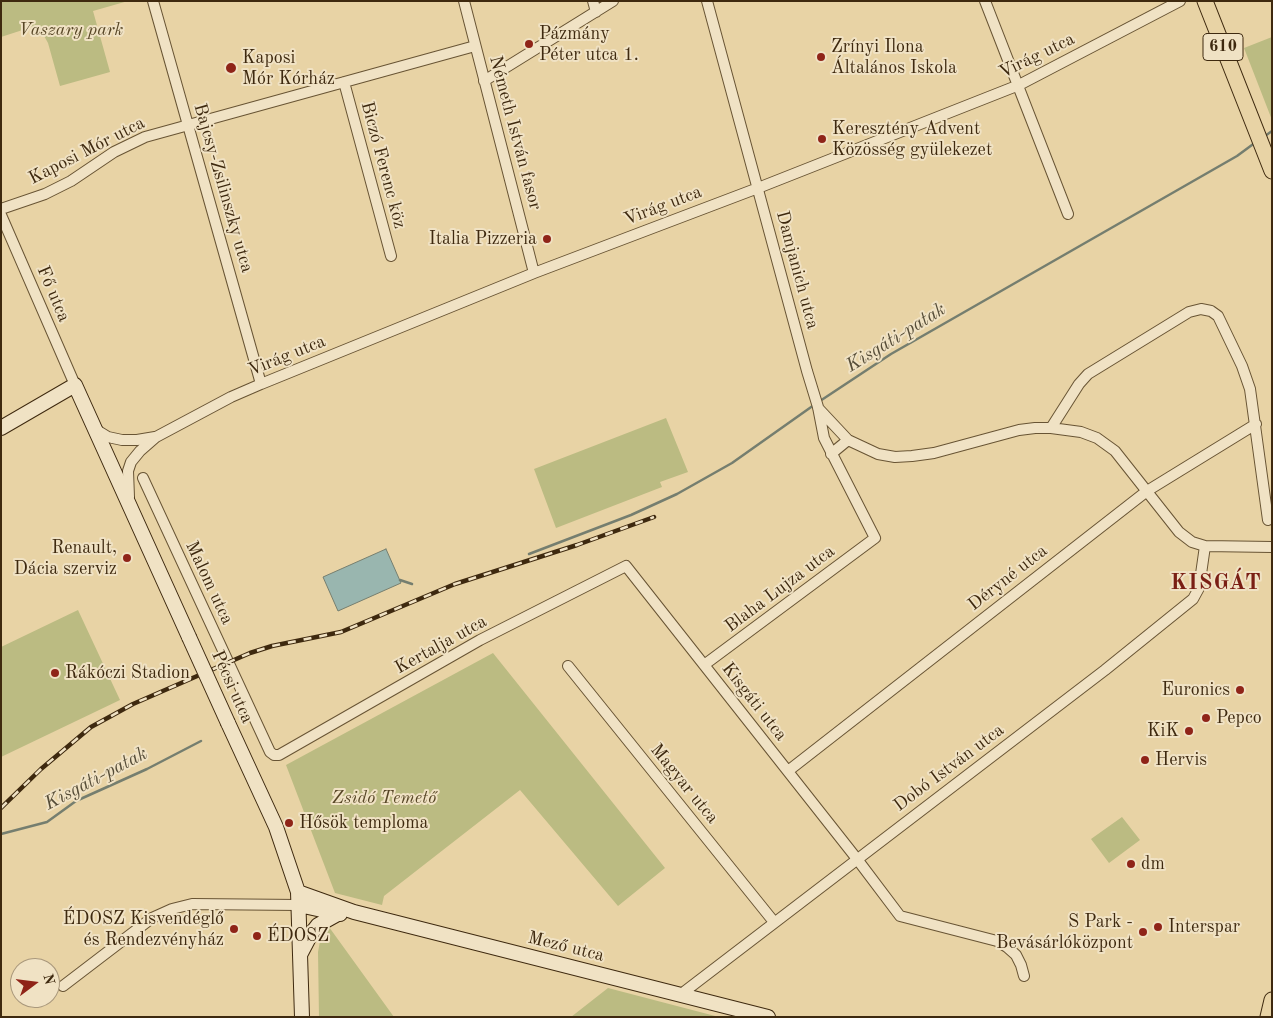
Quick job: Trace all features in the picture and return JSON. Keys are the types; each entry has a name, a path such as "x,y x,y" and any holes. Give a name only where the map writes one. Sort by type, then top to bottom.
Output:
{"main road":[{"name":"610","path":"1204,1 1272,172"},
{"path":"1268,1017 1272,1000"}],"street":[{"name":"Bajcsy-Zsilinszky utca","path":"153,1 262,384"},
{"name":"Németh István fasor","path":"464,1 534,273"},
{"path":"593,1 596,12"},
{"path":"484,81 613,1"},
{"name":"Damjanich utca","path":"707,1 817,404 820,424 831,454 875,538"},
{"path":"985,1 1068,214"},
{"name":"Virág utca","path":"129,505 128,471 131,462 156,437 231,397 534,273 758,188 1019,85 1180,1"},
{"name":"Kaposi Mór utca","path":"1,209 45,194 70,181 114,152 145,137 475,46"},
{"name":"Biczó Ferenc köz","path":"344,82 391,256"},
{"name":"Fő utca","path":"1,215 75,385"},
{"path":"1050,428 1078,384 1088,374 1189,312 1201,309 1211,311 1218,316 1242,366 1250,389 1268,520"},
{"path":"1,428 75,385"},
{"name":"Pécsi utca","path":"75,385 276,827 299,898 302,1017"},
{"path":"817,404 848,440 878,454 895,457 934,453 1019,430 1050,428 1081,432 1098,438 1115,451 1178,532 1192,542 1205,546 1272,548"},
{"name":"Déryné utca","path":"788,771 1147,491 1256,424"},
{"name":"Virág utca","path":"94,428 108,437 122,440 156,437"},
{"path":"831,454 848,440"},
{"name":"Malom utca","path":"143,478 270,752 274,755"},
{"name":"Blaha Lujza utca","path":"704,665 875,538"},
{"name":"Dobó István utca","path":"680,995 857,858 1098,676 1193,599 1200,588 1205,546"},
{"name":"Kertalja utca","path":"274,755 279,755 480,640 626,566"},
{"name":"Kisgáti utca","path":"626,566 857,858 900,916 997,942 1007,947 1016,955 1024,976"},
{"name":"Magyar utca","path":"568,666 774,922"},
{"path":"62,986 152,918 172,909 192,904 299,898 336,914"},
{"name":"Mező utca","path":"299,898 768,1017"},
{"path":"300,953 318,926 336,914 354,912"}],"green space":[{"name":"Vaszary park","path":"1,1 128,1 93,11 110,72 60,86 48,43 38,25 1,37"},
{"path":"1272,37 1272,120 1244,48"},
{"path":"666,418 688,472 660,482 662,487 556,528 534,469"},
{"name":"Rákóczi Stadion","path":"78,610 120,700 1,757 1,647"},
{"name":"Zsidó Temető","path":"493,653 665,868 618,906 520,790 384,896 382,905 335,893 286,765"},
{"path":"1122,817 1140,840 1109,863 1091,839"},
{"path":"329,927 394,1017 319,1017 318,952 321,936"},
{"path":"608,988 719,1017 571,1017"}],"water":[{"path":"386,549 401,583 338,611 323,577"}],"waterway":[{"name":"Kisgáti-patak","path":"1265,136 1272,131"},
{"name":"Kisgáti-patak","path":"820,401 891,354 1237,156 1256,142"},
{"name":"Kisgáti-patak","path":"529,554 631,515 677,494 732,463 814,405"},
{"path":"400,580 412,584"},
{"name":"Kisgáti-patak","path":"1,834 47,822 76,801 147,769 201,741"}],"railway":[{"path":"1,808 41,769 91,727 133,704 250,653 272,646 341,632 455,584 577,545 654,517"}],"place":[{"name":"Pázmány Péter utca 1.","path":"529,44"},
{"name":"Zrínyi Ilona Általános Iskola","path":"821,57"},
{"name":"Kaposi Mór Kórház","path":"231,68"},
{"name":"Keresztény Advent Közösség gyülekezet","path":"822,139"},
{"name":"Italia Pizzeria","path":"547,239"},
{"name":"Renault, Dácia szerviz","path":"127,558"},
{"name":"Rákóczi Stadion","path":"55,673"},
{"name":"Euronics","path":"1240,690"},
{"name":"Pepco","path":"1206,718"},
{"name":"KiK","path":"1189,731"},
{"name":"Hervis","path":"1145,760"},
{"name":"Hősök temploma","path":"289,823"},
{"name":"dm","path":"1131,864"},
{"name":"Interspar","path":"1158,927"},
{"name":"ÉDOSZ Kisvendéglő és Rendezvényház","path":"234,929"},
{"name":"S Park - Bevásárlóközpont","path":"1143,932"},
{"name":"ÉDOSZ","path":"257,936"}],"district":[{"name":"KISGÁT","path":"1216,583"}]}
